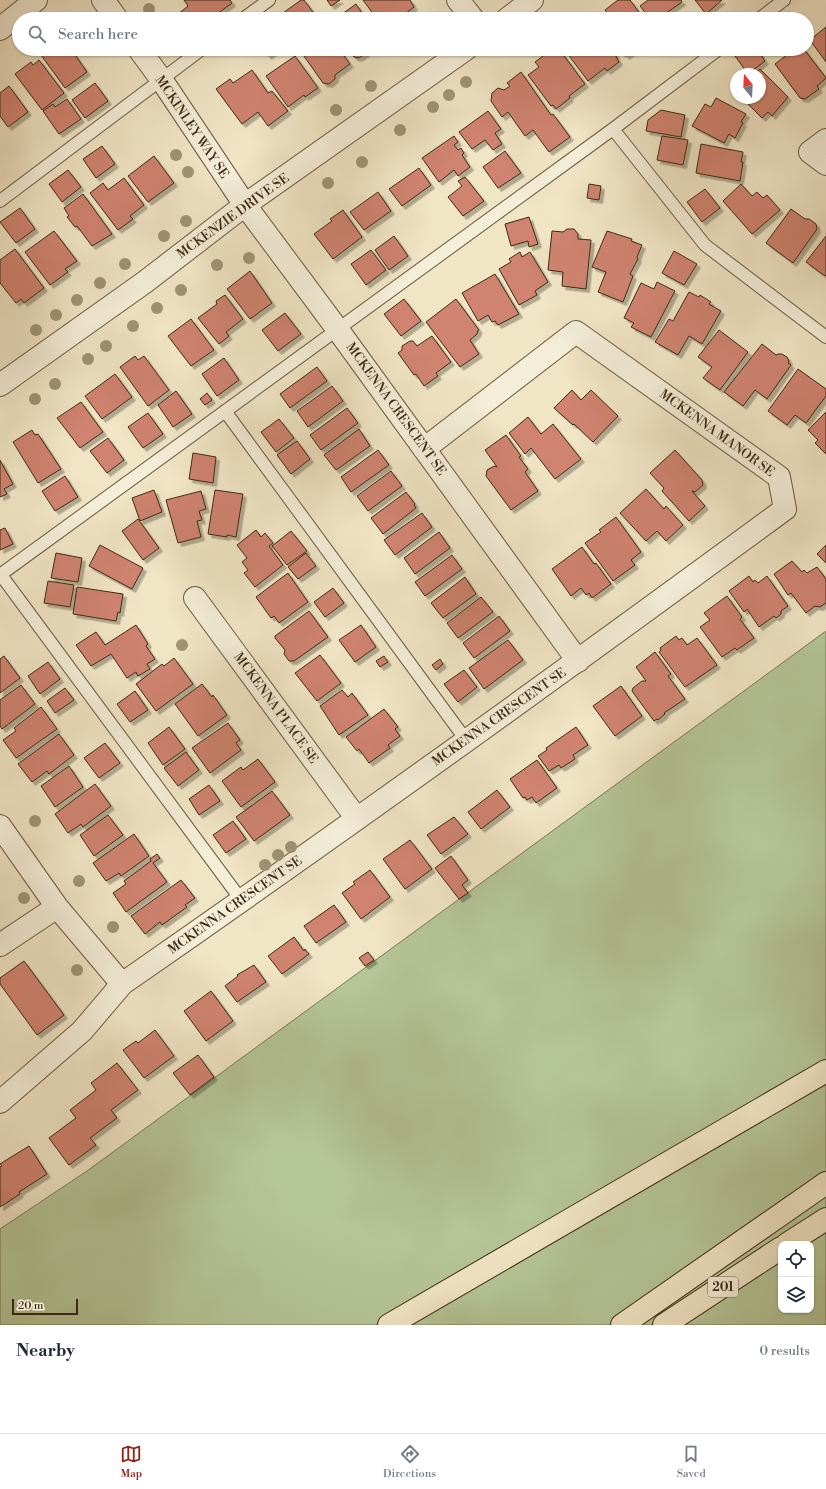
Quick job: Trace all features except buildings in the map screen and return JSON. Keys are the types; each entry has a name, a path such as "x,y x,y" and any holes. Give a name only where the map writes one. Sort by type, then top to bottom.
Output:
{"highway":[{"path":"389,1325 826,1071"},
{"path":"622,1325 826,1183"},
{"path":"792,1241 826,1219"},
{"name":"201","path":"664,1325 778,1250"}],"street":[{"path":"21,12 36,0"},
{"path":"103,0 112,12"},
{"path":"458,0 467,12"},
{"path":"516,12 532,0"},
{"path":"0,29 12,19"},
{"name":"MCKINLEY WAY SE","path":"144,56 245,205"},
{"name":"MCKENZIE DRIVE SE","path":"0,385 145,282 245,205 456,56"},
{"path":"826,140 810,152 826,164"},
{"name":"MCKENNA CRESCENT SE","path":"0,1102 82,1031 122,984 242,901 578,661 338,330 245,205"},
{"name":"MCKENNA MANOR SE","path":"424,449 576,332 779,477 785,509 578,661"},
{"name":"MCKENNA PLACE SE","path":"195,598 356,819"},
{"path":"0,826 57,907 122,984"},
{"path":"0,945 57,907"}],"lane":[{"path":"253,12 269,0"},
{"path":"768,12 784,0"},
{"path":"0,201 192,56"},
{"path":"242,901 1,575 613,129 710,56"},
{"path":"613,129 705,245 826,337"},
{"path":"225,411 466,740"}],"green space":[{"path":"826,631 826,1325 0,1325 0,1229 87,1171"}]}
